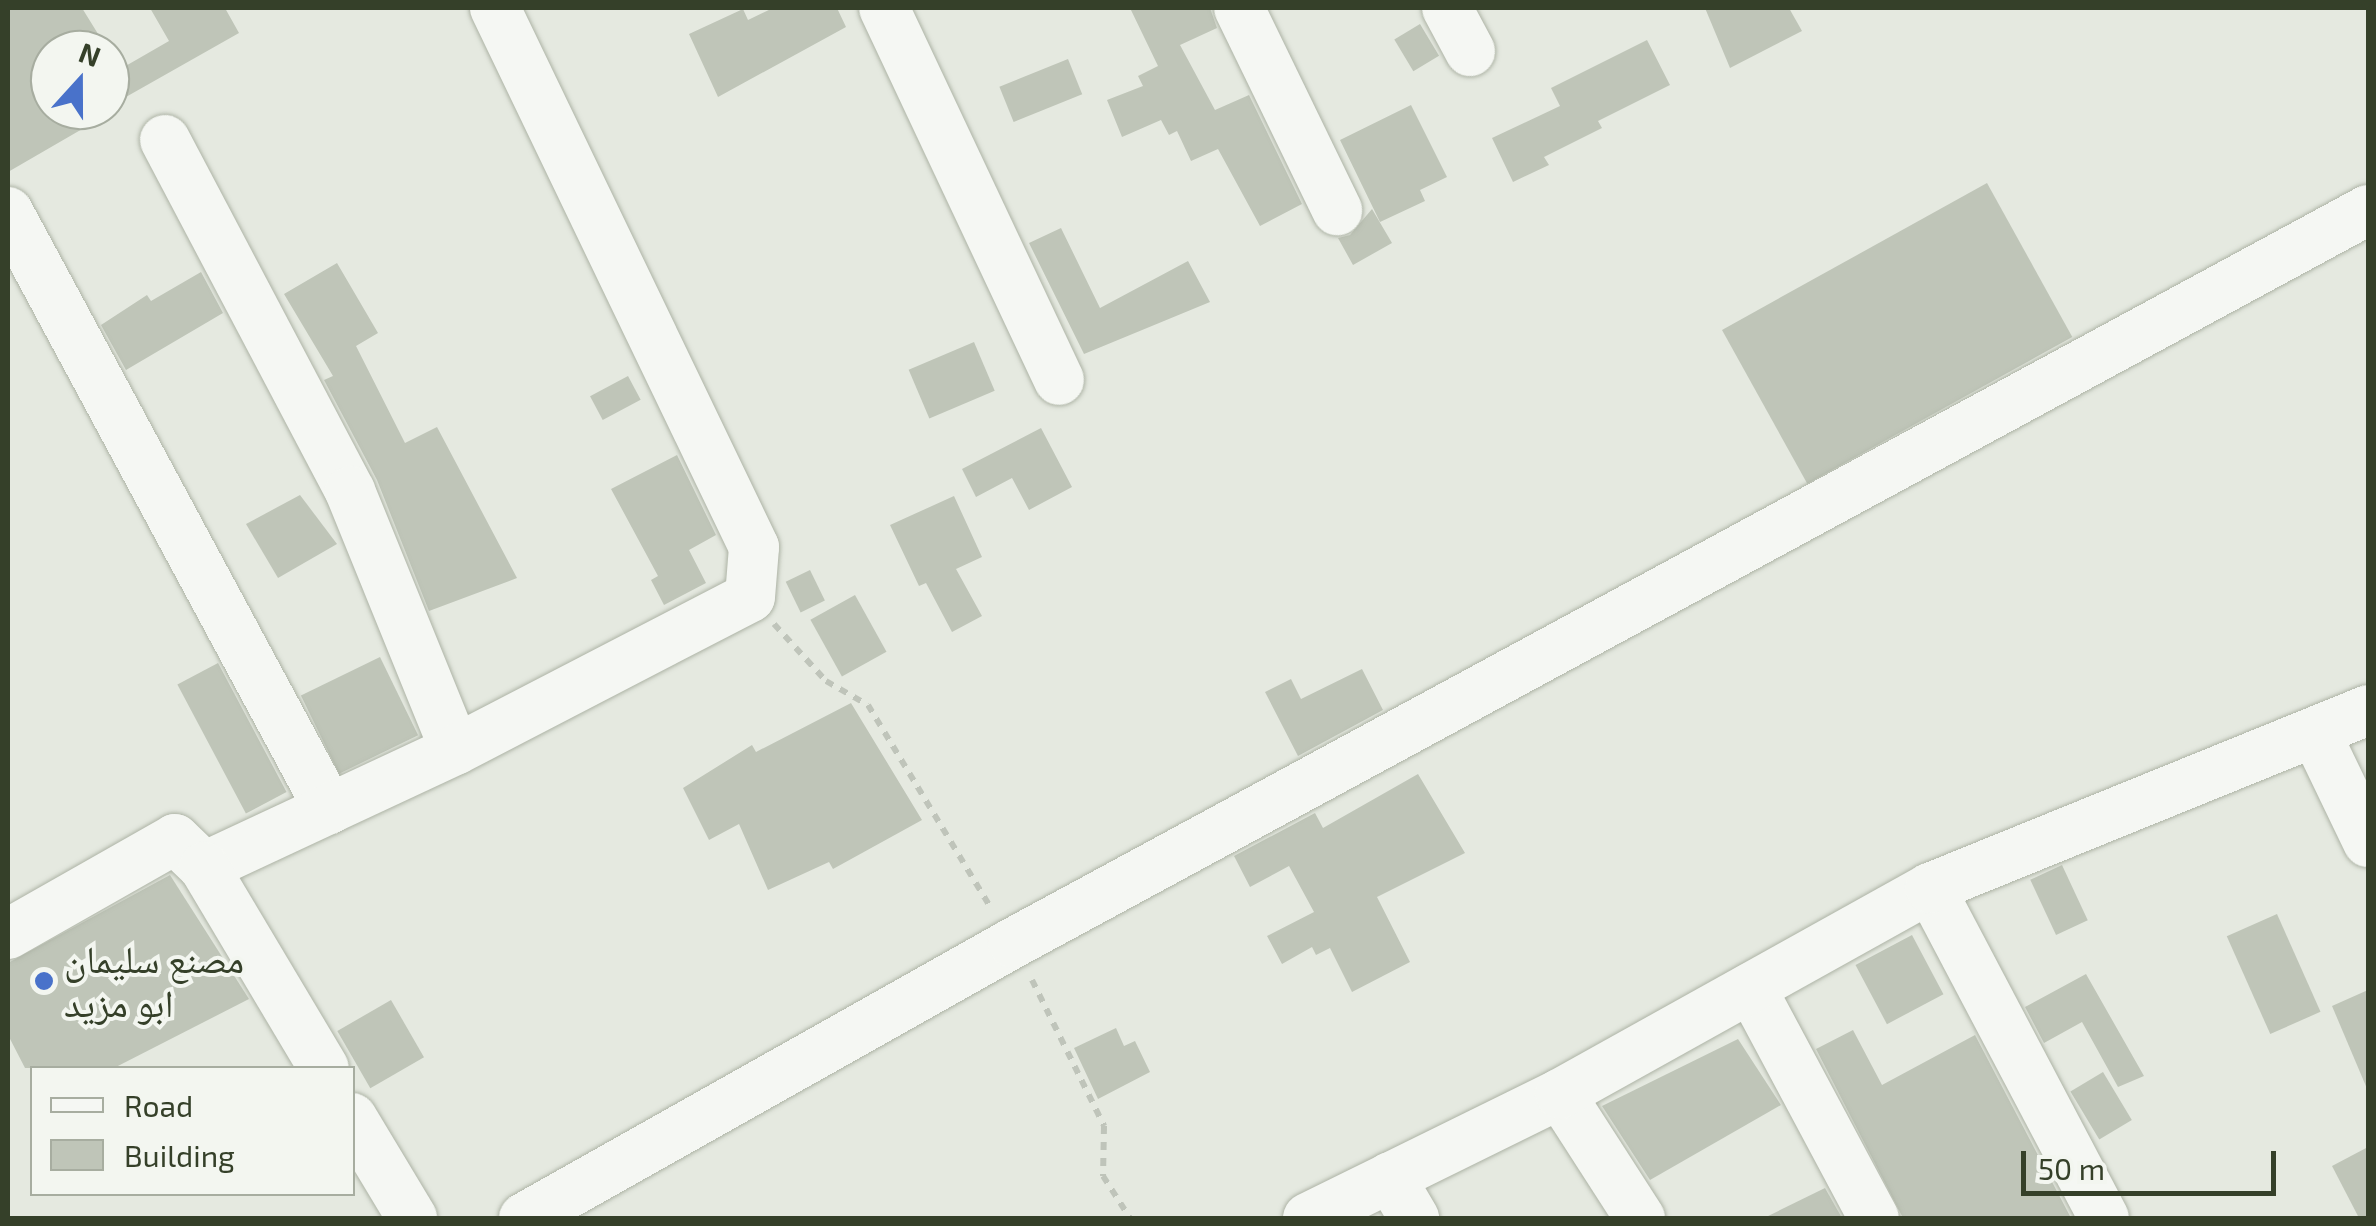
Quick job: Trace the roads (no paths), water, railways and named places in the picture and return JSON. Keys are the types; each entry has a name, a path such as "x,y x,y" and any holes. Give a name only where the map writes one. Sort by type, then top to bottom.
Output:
{"street":[{"path":"204,866 455,750 750,597 754,547 495,8"},
{"path":"884,8 1059,380"},
{"path":"1239,8 1338,210"},
{"path":"1446,8 1470,50"},
{"path":"165,140 350,491 455,750"},
{"path":"524,1218 1013,943 2368,210"},
{"path":"8,212 329,808"},
{"path":"1308,1218 1402,1198 1560,1094 1930,888 2368,710"},
{"path":"2316,734 2368,842"},
{"path":"8,934 175,839 204,866 323,1066"},
{"path":"1930,888 2104,1218"},
{"path":"1751,988 1874,1218"},
{"path":"1560,1094 1640,1218"},
{"path":"355,1123 412,1218"}],"place":[{"name":"مصنع سليمان ابو مزيد","path":"44,981"}]}
